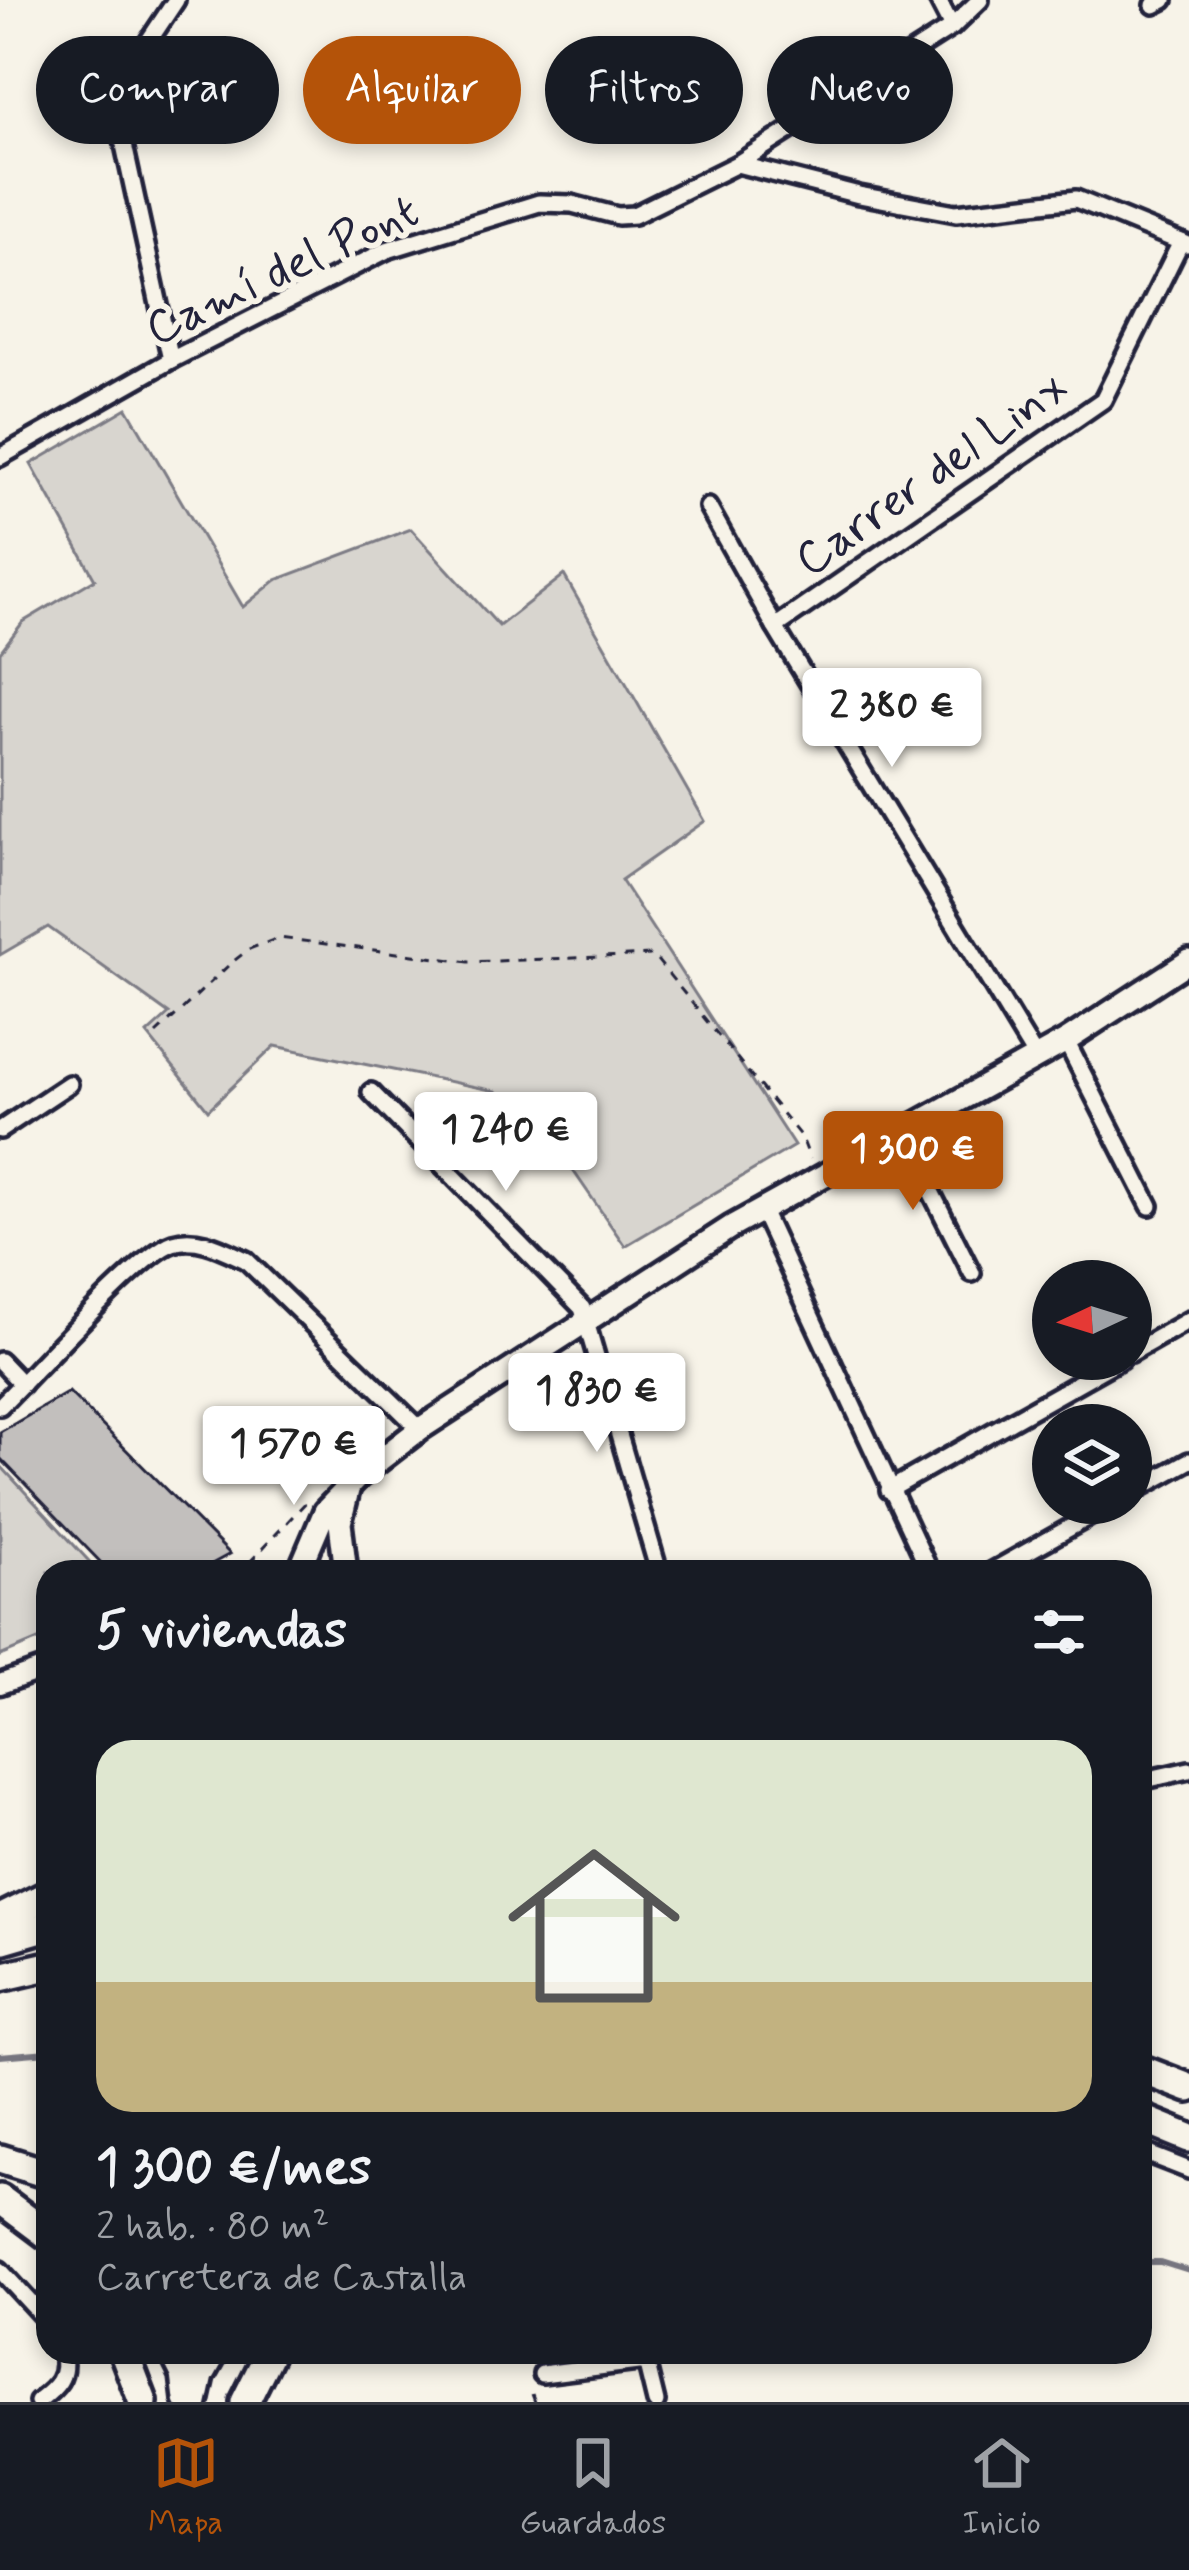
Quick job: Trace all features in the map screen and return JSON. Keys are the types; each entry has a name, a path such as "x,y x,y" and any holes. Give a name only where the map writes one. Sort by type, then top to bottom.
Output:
{"highway":[{"path":"0,1919 36,1901"},
{"path":"0,1940 36,1930"},
{"path":"0,1977 36,1969"},
{"path":"1152,2056 1189,2070"},
{"path":"1152,2074 1189,2088"},
{"path":"1152,2111 1189,2125"},
{"path":"1152,2123 1189,2138"},
{"path":"0,2159 36,2170"},
{"path":"0,2199 36,2226"},
{"path":"128,2364 142,2402"},
{"path":"180,2364 191,2402"},
{"path":"191,2402 206,2364"},
{"path":"244,2402 264,2364"}],"main road":[{"path":"304,1560 325,1510 420,1429 761,1210 1066,1041 1189,961"},
{"path":"345,1560 340,1523 354,1481"}],"street":[{"path":"171,360 114,99 176,0"},
{"path":"938,0 952,27"},
{"name":"Camí del Pont","path":"0,457 171,360 387,250 539,203 572,204 618,216 634,214 737,164 952,27 980,0"},
{"path":"737,164 859,195 956,213 1076,199 1185,243"},
{"name":"Carrer del Linx","path":"775,627 1102,400 1185,243"},
{"path":"708,507 775,627 1035,1056"},
{"path":"1066,1041 1150,1206"},
{"path":"0,1130 69,1084"},
{"path":"371,1092 582,1308 655,1560"},
{"path":"900,1130 971,1273"},
{"path":"761,1210 924,1560"},
{"path":"0,1406 141,1265 173,1243 210,1243 246,1260 420,1429"},
{"path":"1152,1341 1189,1320"},
{"path":"0,1361 22,1384"},
{"path":"889,1490 1083,1380"},
{"path":"1152,1481 1189,1461"},
{"path":"1012,1560 1077,1524"},
{"path":"0,1684 36,1671"},
{"path":"1152,1778 1189,1770"},
{"path":"1152,2156 1189,2170"},
{"path":"0,2270 36,2309"},
{"path":"38,2402 60,2384 65,2364"},
{"path":"542,2374 622,2364"},
{"path":"647,2364 656,2402"}],"path":[{"path":"156,1034 249,949 279,938 469,962 653,955 802,1138 817,1178"},
{"path":"532,2394 535,2402"}],"shaded area":[{"path":"127,408 243,607 276,580 411,529 499,626 564,575 705,821 621,880 794,1146 625,1246 541,1124 529,1134 496,1091 275,1046 208,1110 147,1034 169,1014 48,927 0,955 0,652 23,622 95,579 31,464"},
{"path":"0,1465 88,1560 36,1560 36,1641 0,1656"}],"building":[{"path":"69,1392 230,1554 219,1560 98,1560 0,1458 0,1432"}],"waterway":[{"path":"0,2056 36,2053"},
{"path":"1152,2262 1189,2271"}]}
